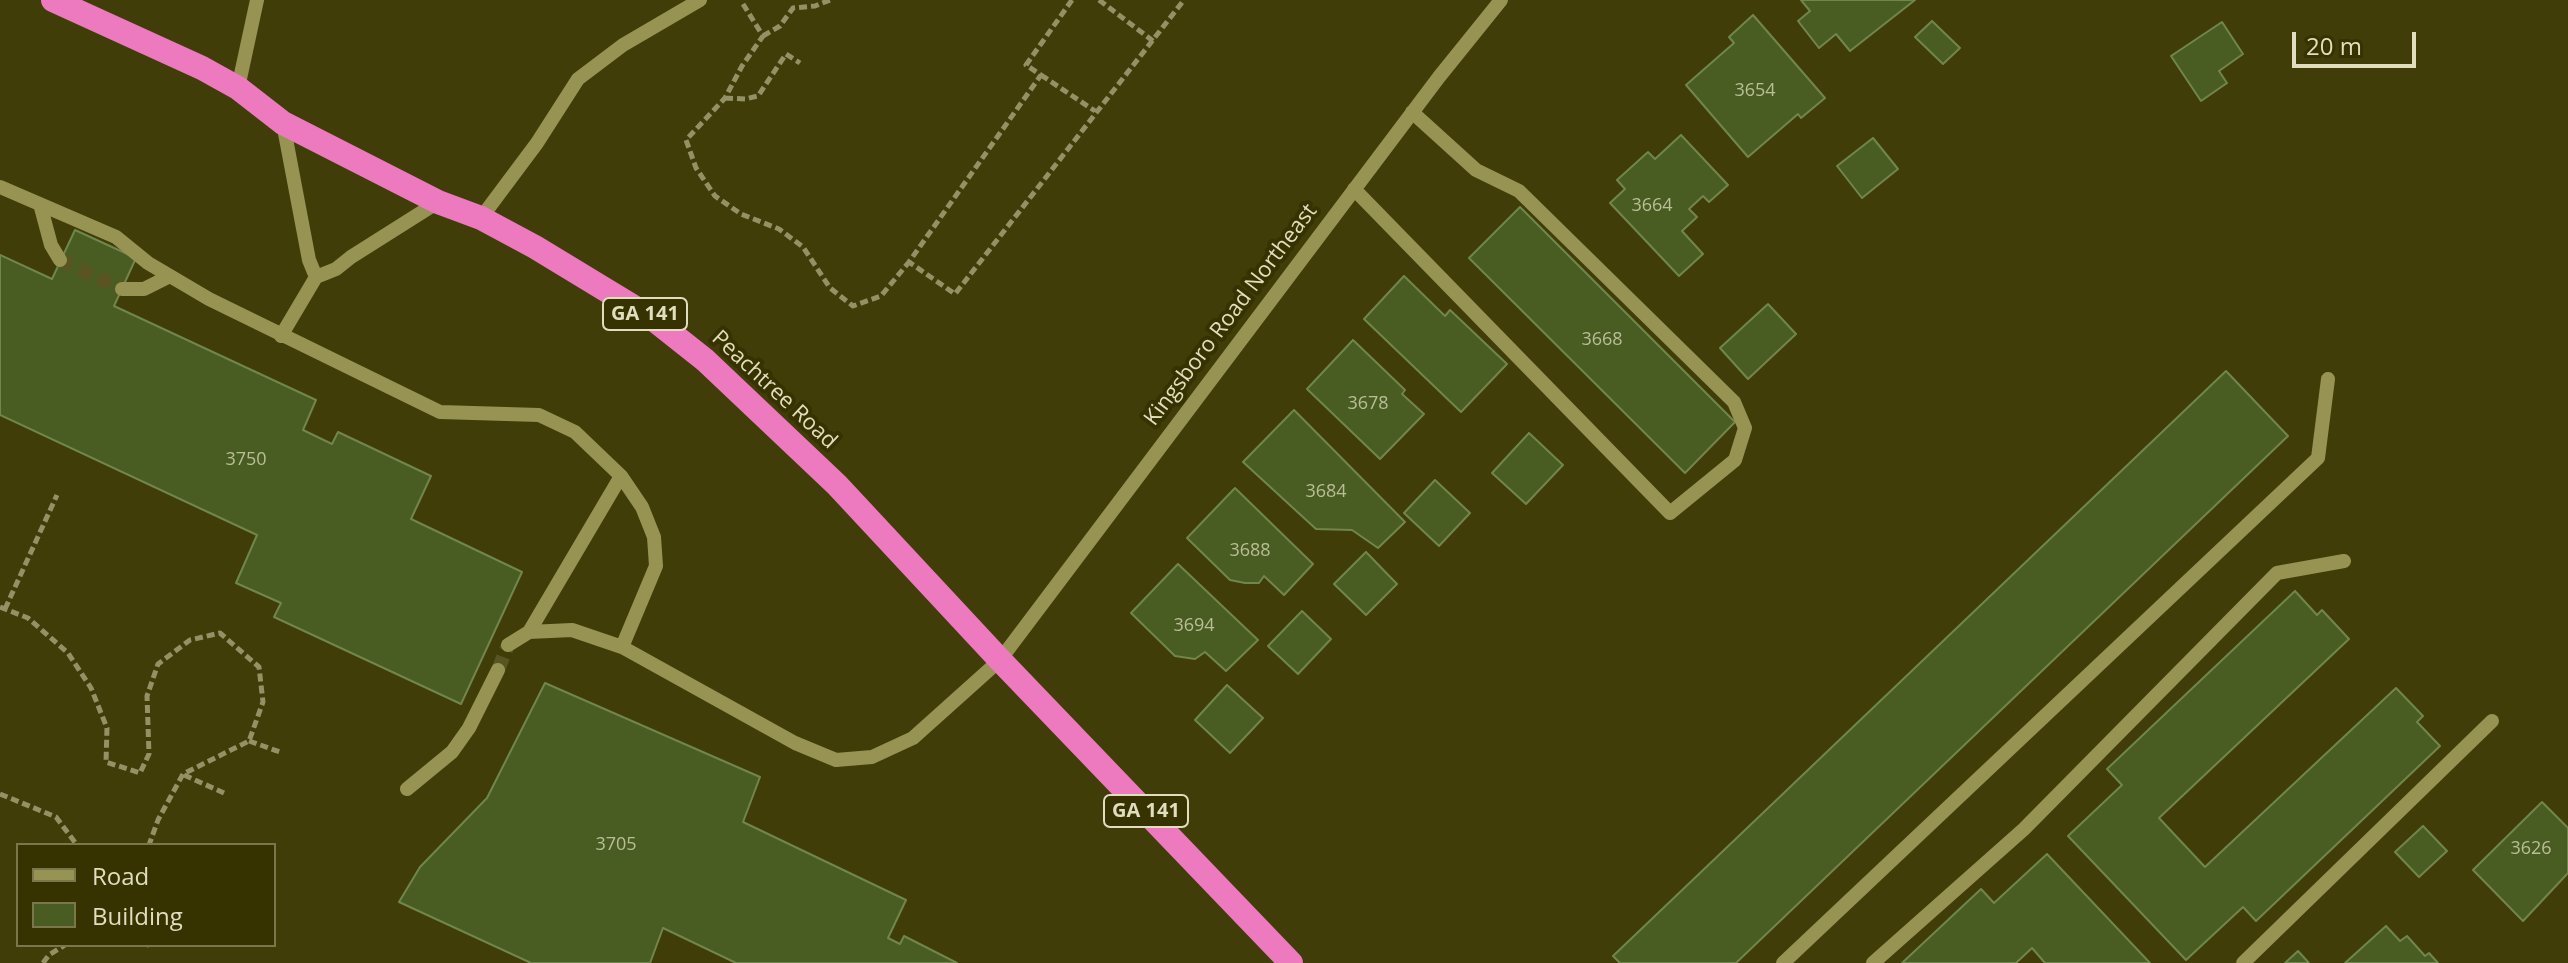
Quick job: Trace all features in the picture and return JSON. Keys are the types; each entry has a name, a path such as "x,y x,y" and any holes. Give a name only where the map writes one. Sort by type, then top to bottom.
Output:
{"highway":[{"name":"Peachtree Road","path":"53,0 202,68 238,88 283,123 438,202 481,218 652,318 705,360 837,485 1291,963"}],"street":[{"path":"238,88 257,0"},
{"path":"481,218 537,143 578,79 623,45 700,0"},
{"name":"Kingsboro Road Northeast","path":"529,632 572,630 622,647 795,743 836,760 872,757 913,738 1000,660 1412,112 1501,0"},
{"path":"1354,189 1670,513 1735,460 1745,428 1734,402 1519,191 1476,170 1412,112"},
{"path":"283,123 309,260 316,277"},
{"path":"0,187 116,237 168,277 281,336 440,412 539,415 575,432 621,476 642,507 654,537 656,566 622,647"},
{"path":"281,336 316,277 336,269 438,202"},
{"path":"40,204 51,245 60,260"},
{"path":"122,289 144,289 168,277"},
{"path":"1783,963 2318,458 2328,379"},
{"path":"508,645 529,632 621,476"},
{"path":"1873,963 2024,829 2277,573 2344,561"},
{"path":"407,789 452,752 469,728 498,670"},
{"path":"2243,963 2492,721"}],"path":[{"path":"830,0 815,6 793,8 780,26 763,36 725,98 686,140 696,168 715,196 741,214 779,229 803,247 830,288 853,306 881,296 909,262 1041,75"},
{"path":"1072,0 1026,65 1095,111"},
{"path":"1099,0 1153,41"},
{"path":"909,262 955,294 1184,0"},
{"path":"743,4 763,36"},
{"path":"725,98 758,96 786,54 800,63"},
{"path":"57,495 3,608 28,618 68,653 91,688 107,728 106,762 140,773 149,754 147,696 158,664 190,640 220,633 259,667 263,702 249,741 183,774 158,820 150,843"},
{"path":"249,741 280,752"},
{"path":"183,774 224,793"},
{"path":"0,794 56,817 76,843"},
{"path":"43,963 62,947"}],"building":[{"path":"1801,0 1915,0 1850,51 1836,34 1819,48 1798,21 1810,11"},
{"path":"1753,15 1825,98 1801,118 1798,114 1748,157 1686,85 1734,43 1729,37"},
{"path":"1932,21 1960,48 1943,64 1915,37"},
{"path":"2222,22 2243,54 2219,71 2227,83 2201,101 2171,56"},
{"path":"1681,135 1728,185 1709,202 1703,196 1689,209 1697,217 1682,231 1703,254 1679,276 1610,203 1625,189 1617,180 1648,152 1655,159"},
{"path":"1873,138 1898,169 1862,198 1837,166"},
{"path":"1520,207 1735,422 1685,473 1469,258"},
{"path":"75,230 136,258 114,306 316,400 303,430 332,444 338,432 431,476 411,519 522,572 461,704 274,617 281,603 236,583 257,535 0,415 0,255 52,279"},
{"path":"1404,276 1445,316 1450,310 1507,364 1461,412 1364,319"},
{"path":"1768,304 1796,334 1748,379 1720,348"},
{"path":"1353,340 1405,390 1402,394 1424,414 1380,459 1307,389"},
{"path":"2226,371 2288,436 1736,963 1620,963 1613,956"},
{"path":"1294,410 1405,522 1378,548 1352,530 1316,529 1243,462"},
{"path":"1529,433 1563,465 1526,504 1492,473"},
{"path":"1435,480 1470,513 1439,546 1404,513"},
{"path":"1235,488 1313,564 1284,595 1264,576 1259,583 1230,580 1187,538"},
{"path":"1366,552 1397,584 1366,615 1334,584"},
{"path":"1178,564 1258,640 1226,671 1205,652 1195,659 1175,656 1131,613"},
{"path":"2295,591 2317,615 2322,610 2349,639 2159,818 2205,867 2396,688 2423,716 2417,722 2440,746 2256,921 2243,907 2186,960 2068,836 2122,785 2107,769"},
{"path":"1302,611 1331,639 1298,674 1268,646"},
{"path":"545,683 760,777 743,822 906,900 888,938 900,944 904,936 957,963 736,963 663,928 650,963 531,963 399,902 420,867 487,798"},
{"path":"1227,685 1263,718 1230,753 1195,720"},
{"path":"2542,802 2568,828 2568,873 2523,921 2473,870"},
{"path":"2423,826 2447,851 2419,877 2395,852"},
{"path":"2047,854 2150,963 2045,963 2032,948 2016,963 1902,963 1981,889 1994,903"},
{"path":"2386,926 2400,941 2407,936 2425,956 2429,953 2438,963 2345,963"},
{"path":"2298,951 2309,963 2285,963"}],"tunnel":[{"path":"60,260 122,289"},
{"path":"498,670 508,645"}]}
